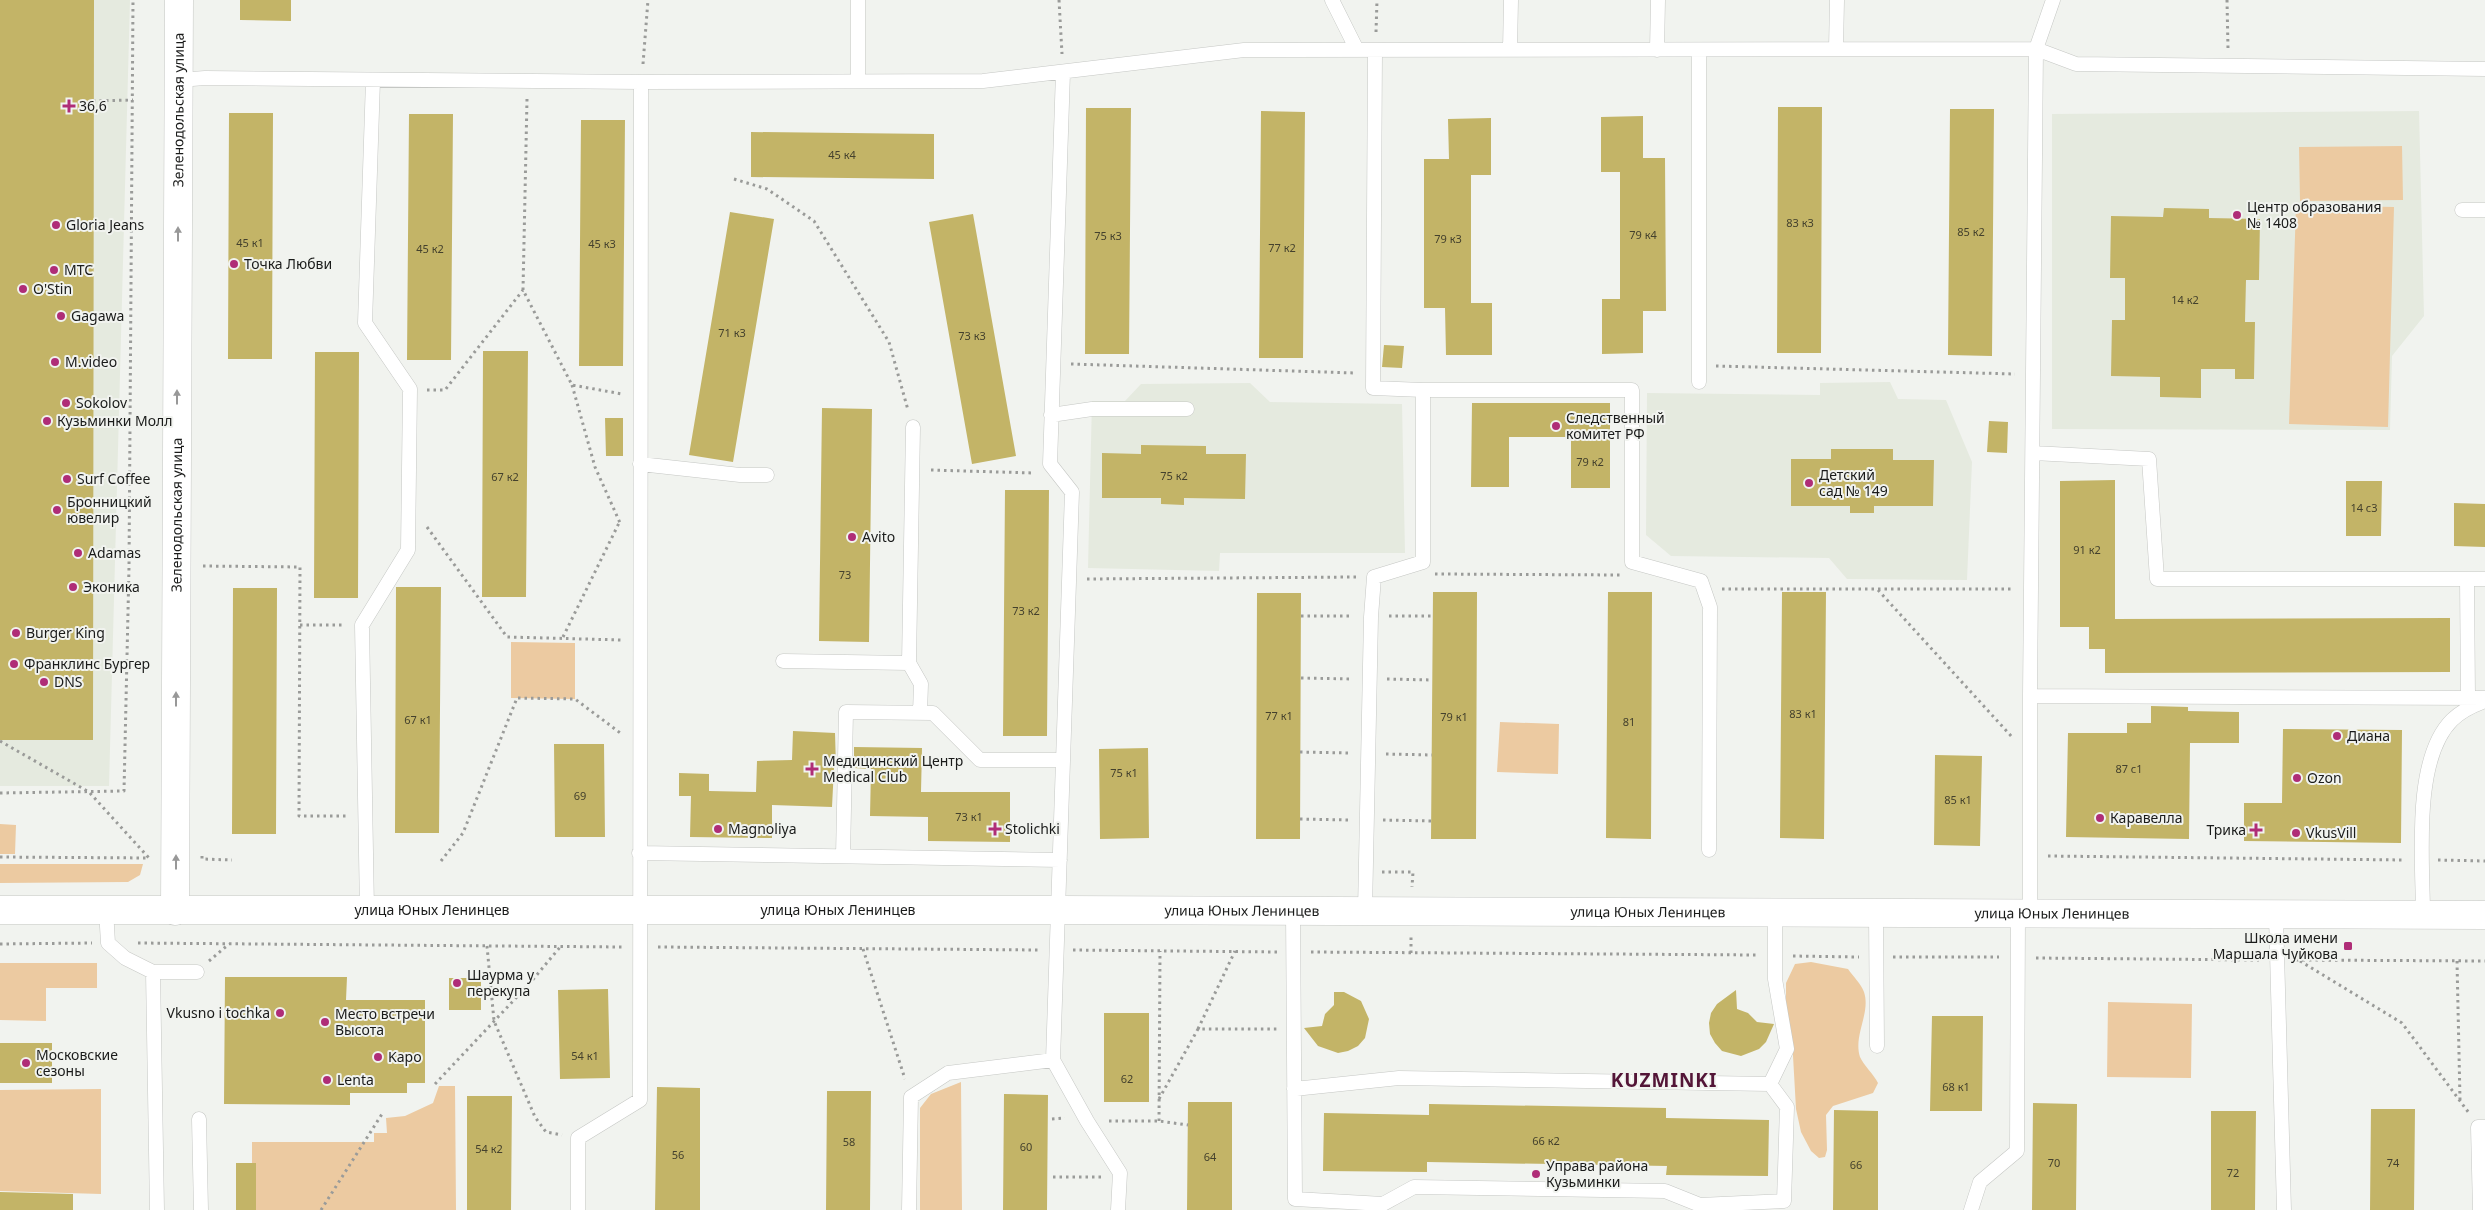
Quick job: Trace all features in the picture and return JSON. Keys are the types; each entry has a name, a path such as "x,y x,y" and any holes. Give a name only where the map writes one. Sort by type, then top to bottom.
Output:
{"main road":[{"name":"Зеленодольская улица","path":"176,911 179,0"},
{"name":"улица Юных Ленинцев","path":"0,910 1058,910 2276,916 2485,915"}],"lane":[{"path":"858,0 858,82"},
{"path":"1332,0 1357,50"},
{"path":"1510,50 1511,0"},
{"path":"1657,50 1658,0"},
{"path":"1836,50 1837,0"},
{"path":"1971,1210 1980,1182 2018,1151 2018,958 2030,856 2036,49 2053,0"},
{"path":"179,80 205,78 641,82 983,82 1244,50 2036,49 2076,64 2485,69"},
{"path":"1375,50 1373,388 1423,390 1632,390 1632,562 1701,581 1710,607 1709,850"},
{"path":"1699,50 1699,382"},
{"path":"1063,72 1050,464 1072,492 1053,1060 1087,1121 1120,1173 1118,1210"},
{"path":"367,910 362,625 408,550 410,390 365,323 373,80"},
{"path":"578,1210 578,1138 640,1100 641,82"},
{"path":"2462,210 2485,210"},
{"path":"1365,911 1371,617 1374,577 1423,562 1423,390"},
{"path":"1051,415 1092,409 1187,409"},
{"path":"913,427 909,663 921,684 920,713"},
{"path":"2033,453 2149,459 2157,579 2485,579"},
{"path":"640,464 740,475 767,475"},
{"path":"2467,578 2468,698"},
{"path":"783,662 909,663"},
{"path":"2030,696 2468,698 2485,700"},
{"path":"2423,915 2424,792 2433,748 2452,720 2485,700"},
{"path":"843,856 846,712 933,713 980,760 1063,760"},
{"path":"639,853 1060,860"},
{"path":"106,910 108,943 125,958 153,972 197,972"},
{"path":"1293,911 1295,1199 1383,1204 1414,1187 1433,1187 1665,1191 1700,1205 1784,1201 1787,1107 1770,1084"},
{"path":"1770,1084 1786,1049 1775,979 1775,913"},
{"path":"1876,913 1876,1046"},
{"path":"2276,916 2284,1210"},
{"path":"153,972 157,1210"},
{"path":"909,1210 911,1097 948,1073 1053,1060"},
{"path":"1294,1089 1399,1078 1770,1084"},
{"path":"199,1120 201,1210"},
{"path":"2480,1123 2478,1127 2480,1210"}],"path":[{"path":"0,793 124,791 129,567 133,0"},
{"path":"641,82 648,0"},
{"path":"1059,0 1063,72"},
{"path":"1375,50 1377,0"},
{"path":"2228,0 2228,66"},
{"path":"527,81 523,290 572,384 595,467 624,531"},
{"path":"94,101 133,100"},
{"path":"734,179 767,189 794,205 814,221 889,342 913,427"},
{"path":"410,390 445,390 523,290"},
{"path":"1053,363 1373,373"},
{"path":"1699,366 2033,374"},
{"path":"572,384 640,397"},
{"path":"913,470 1058,474"},
{"path":"409,502 507,637 563,637 640,641"},
{"path":"563,637 620,522"},
{"path":"203,566 300,566 299,816 365,816"},
{"path":"1431,574 1636,575 1650,567"},
{"path":"1069,579 1374,577"},
{"path":"1704,589 2031,589"},
{"path":"1878,589 2030,758"},
{"path":"300,625 362,625"},
{"path":"441,861 463,833 517,698 575,699 639,747"},
{"path":"0,741 89,792 149,858 0,858"},
{"path":"2030,856 2485,861"},
{"path":"202,859 232,860"},
{"path":"197,972 230,944 2485,961"},
{"path":"487,946 494,1021 536,1117 546,1132 578,1138"},
{"path":"435,1084 561,946"},
{"path":"864,949 911,1097"},
{"path":"1159,1121 1160,951"},
{"path":"1159,1099 1198,1029 1235,952"},
{"path":"2299,960 2402,1024 2480,1123"},
{"path":"2457,961 2460,1100"},
{"path":"1198,1029 1294,1030"},
{"path":"321,1210 382,1114"},
{"path":"1087,1121 1159,1121 1188,1125"},
{"path":"1053,1176 1120,1177"}],"shaded area":[{"name":"Кузьминки Молл","path":"0,0 130,0 109,786 0,786"},
{"name":"Центр образования № 1408","path":"2419,111 2424,316 2392,356 2390,430 2052,429 2052,114"},
{"path":"2402,146 2403,200 2300,201 2299,147"},
{"path":"2296,205 2394,207 2388,427 2289,424"},
{"name":"Детский сад № 149","path":"1890,382 1898,399 1946,400 1972,462 1967,580 1847,579 1829,558 1671,556 1646,535 1647,393 1820,395 1820,383"},
{"path":"1250,383 1270,402 1402,404 1405,553 1220,553 1219,571 1088,568 1092,401 1125,401 1141,384"},
{"path":"511,642 575,643 575,699 511,698"},
{"path":"1500,722 1559,724 1558,774 1497,772"},
{"path":"0,824 16,825 15,854 0,854"},
{"path":"0,864 143,864 140,875 128,882 0,883"},
{"path":"1811,962 1848,969 1863,989 1866,1000 1858,1049 1861,1060 1878,1083 1873,1093 1833,1106 1826,1115 1827,1150 1825,1157 1819,1158 1811,1151 1801,1132 1796,1109 1792,1038 1786,1007 1786,983 1795,964"},
{"path":"0,963 97,963 97,988 46,988 46,1021 0,1020"},
{"path":"2108,1002 2192,1004 2191,1078 2107,1077"},
{"path":"961,1082 962,1210 920,1210 920,1108 931,1094"},
{"path":"439,1086 455,1086 456,1210 252,1210 252,1142 374,1142 374,1133 387,1133 386,1118 405,1116 433,1103"},
{"path":"101,1089 101,1194 0,1191 0,1090"}],"building":[{"name":"Кузьминки Молл","path":"0,0 94,0 93,740 0,740"},
{"path":"240,0 291,0 291,21 240,20"},
{"path":"1778,107 1822,107 1821,353 1777,353"},
{"path":"1086,108 1131,108 1129,354 1085,354"},
{"path":"1950,109 1994,109 1992,356 1948,355"},
{"path":"1261,111 1305,112 1303,358 1259,358"},
{"path":"229,113 273,113 272,359 228,359"},
{"path":"409,114 453,114 451,360 407,360"},
{"path":"1643,116 1643,158 1665,158 1666,311 1643,311 1643,353 1602,354 1602,299 1620,299 1620,172 1601,172 1601,117"},
{"path":"1491,118 1491,175 1471,175 1471,303 1492,303 1492,355 1446,355 1445,308 1424,308 1424,159 1449,159 1448,119"},
{"path":"581,120 625,120 623,366 579,366"},
{"path":"751,132 934,134 934,179 751,177"},
{"path":"2164,208 2209,209 2209,218 2260,219 2259,280 2246,280 2245,322 2255,322 2254,379 2235,379 2235,369 2201,369 2201,398 2160,397 2160,377 2111,376 2112,320 2125,320 2125,278 2110,278 2111,216 2163,217"},
{"path":"730,212 774,219 733,462 689,455"},
{"path":"973,214 1016,456 972,464 929,222"},
{"path":"1384,345 1404,346 1402,368 1382,367"},
{"path":"483,351 528,351 526,597 482,597"},
{"path":"315,352 359,352 358,598 314,598"},
{"path":"1472,403 1610,403 1610,488 1571,488 1571,437 1509,437 1509,487 1471,487"},
{"path":"822,408 872,409 869,642 819,641"},
{"path":"605,418 623,418 623,456 606,456"},
{"path":"1989,421 2008,422 2007,453 1987,452"},
{"path":"1141,445 1206,446 1206,454 1246,454 1245,499 1184,498 1184,505 1161,504 1161,498 1102,498 1102,453 1141,454"},
{"path":"1831,449 1893,449 1893,460 1934,460 1933,506 1874,506 1874,513 1850,513 1850,506 1791,506 1791,459 1831,459"},
{"path":"2115,480 2115,619 2450,618 2450,672 2105,673 2105,649 2089,649 2089,627 2060,627 2060,481"},
{"path":"2346,481 2382,481 2381,536 2346,536"},
{"path":"1005,490 1049,490 1047,736 1003,736"},
{"path":"2454,503 2485,504 2485,547 2454,546"},
{"path":"396,587 441,587 439,833 395,833"},
{"path":"233,588 277,588 276,834 232,834"},
{"path":"1433,592 1477,592 1476,839 1431,839"},
{"path":"1608,592 1652,592 1651,839 1606,838"},
{"path":"1782,592 1826,592 1824,839 1780,838"},
{"path":"1257,593 1301,593 1300,839 1256,839"},
{"path":"2151,706 2188,707 2188,711 2239,712 2239,743 2190,743 2189,839 2066,837 2068,733 2127,733 2127,723 2151,723"},
{"path":"2283,729 2402,730 2401,843 2244,841 2244,803 2282,803"},
{"path":"793,731 835,733 836,767 834,767 832,807 772,805 772,838 690,837 691,796 679,796 679,773 709,774 709,791 756,792 757,761 792,760"},
{"path":"554,744 604,744 605,837 555,837"},
{"path":"854,747 922,748 921,792 1010,792 1010,842 928,841 928,817 870,816 871,769 854,768"},
{"path":"1148,748 1149,838 1100,839 1099,749"},
{"path":"1935,755 1982,756 1980,846 1934,845"},
{"name":"Место встречи Высота","path":"225,977 347,977 346,1000 425,1000 425,1083 407,1083 407,1093 350,1093 350,1105 224,1104"},
{"path":"449,978 481,978 481,1010 449,1010"},
{"path":"608,989 610,1078 560,1079 558,990"},
{"path":"1736,990 1737,1009 1748,1013 1757,1022 1774,1024 1766,1042 1759,1049 1741,1056 1722,1051 1710,1034 1709,1023 1711,1013 1717,1004"},
{"path":"1334,992 1344,992 1361,1001 1369,1019 1365,1038 1358,1046 1338,1053 1318,1046 1304,1028 1322,1026 1325,1014 1334,1005"},
{"path":"1104,1013 1149,1013 1149,1102 1104,1102"},
{"path":"1932,1016 1983,1016 1982,1111 1930,1111"},
{"name":"Московские сезоны","path":"0,1043 52,1043 52,1083 0,1083"},
{"path":"657,1087 700,1088 700,1210 655,1210"},
{"path":"827,1091 871,1091 870,1210 826,1210"},
{"path":"1004,1094 1048,1095 1047,1210 1003,1210"},
{"path":"467,1096 512,1096 511,1210 467,1210"},
{"path":"1188,1102 1232,1102 1232,1210 1187,1210"},
{"path":"2033,1103 2077,1104 2076,1210 2032,1210"},
{"path":"1429,1104 1666,1108 1666,1118 1769,1120 1768,1176 1666,1175 1667,1166 1427,1162 1427,1172 1323,1171 1324,1113 1429,1115"},
{"path":"2371,1109 2415,1109 2414,1210 2370,1210"},
{"path":"1834,1110 1878,1111 1878,1210 1833,1210"},
{"path":"2211,1111 2256,1111 2255,1210 2211,1210"},
{"path":"236,1163 256,1163 256,1210 236,1210"},
{"path":"0,1192 73,1194 73,1210 0,1210"}],"place":[{"name":"36,6","path":"69,106"},
{"name":"Центр образования № 1408","path":"2237,215"},
{"name":"Gloria Jeans","path":"56,225"},
{"name":"Точка Любви","path":"234,264"},
{"name":"МТС","path":"54,270"},
{"name":"O'Stin","path":"23,289"},
{"name":"Gagawa","path":"61,316"},
{"name":"M.video","path":"55,362"},
{"name":"Sokolov","path":"66,403"},
{"name":"Кузьминки Молл","path":"47,421"},
{"name":"Следственный комитет РФ","path":"1556,426"},
{"name":"Surf Coffee","path":"67,479"},
{"name":"Детский сад № 149","path":"1809,483"},
{"name":"Бронницкий ювелир","path":"57,510"},
{"name":"Avito","path":"852,537"},
{"name":"Adamas","path":"78,553"},
{"name":"Эконика","path":"73,587"},
{"name":"Burger King","path":"16,633"},
{"name":"Франклинс Бургер","path":"14,664"},
{"name":"DNS","path":"44,682"},
{"name":"Диана","path":"2337,736"},
{"name":"Медицинский Центр Medical Club","path":"812,769"},
{"name":"Ozon","path":"2297,778"},
{"name":"Каравелла","path":"2100,818"},
{"name":"Magnoliya","path":"718,829"},
{"name":"Stolichki","path":"995,829"},
{"name":"Трика","path":"2256,830"},
{"name":"VkusVill","path":"2296,833"},
{"name":"Школа имени Маршала Чуйкова","path":"2348,946"},
{"name":"Шаурма у перекупа","path":"457,983"},
{"name":"Vkusno i tochka","path":"280,1013"},
{"name":"Место встречи Высота","path":"325,1022"},
{"name":"Kapo","path":"378,1057"},
{"name":"Московские сезоны","path":"26,1063"},
{"name":"Lenta","path":"327,1080"},
{"name":"Управа района Кузьминки","path":"1536,1174"}],"district":[{"name":"KUZMINKI","path":"1664,1080"}]}
